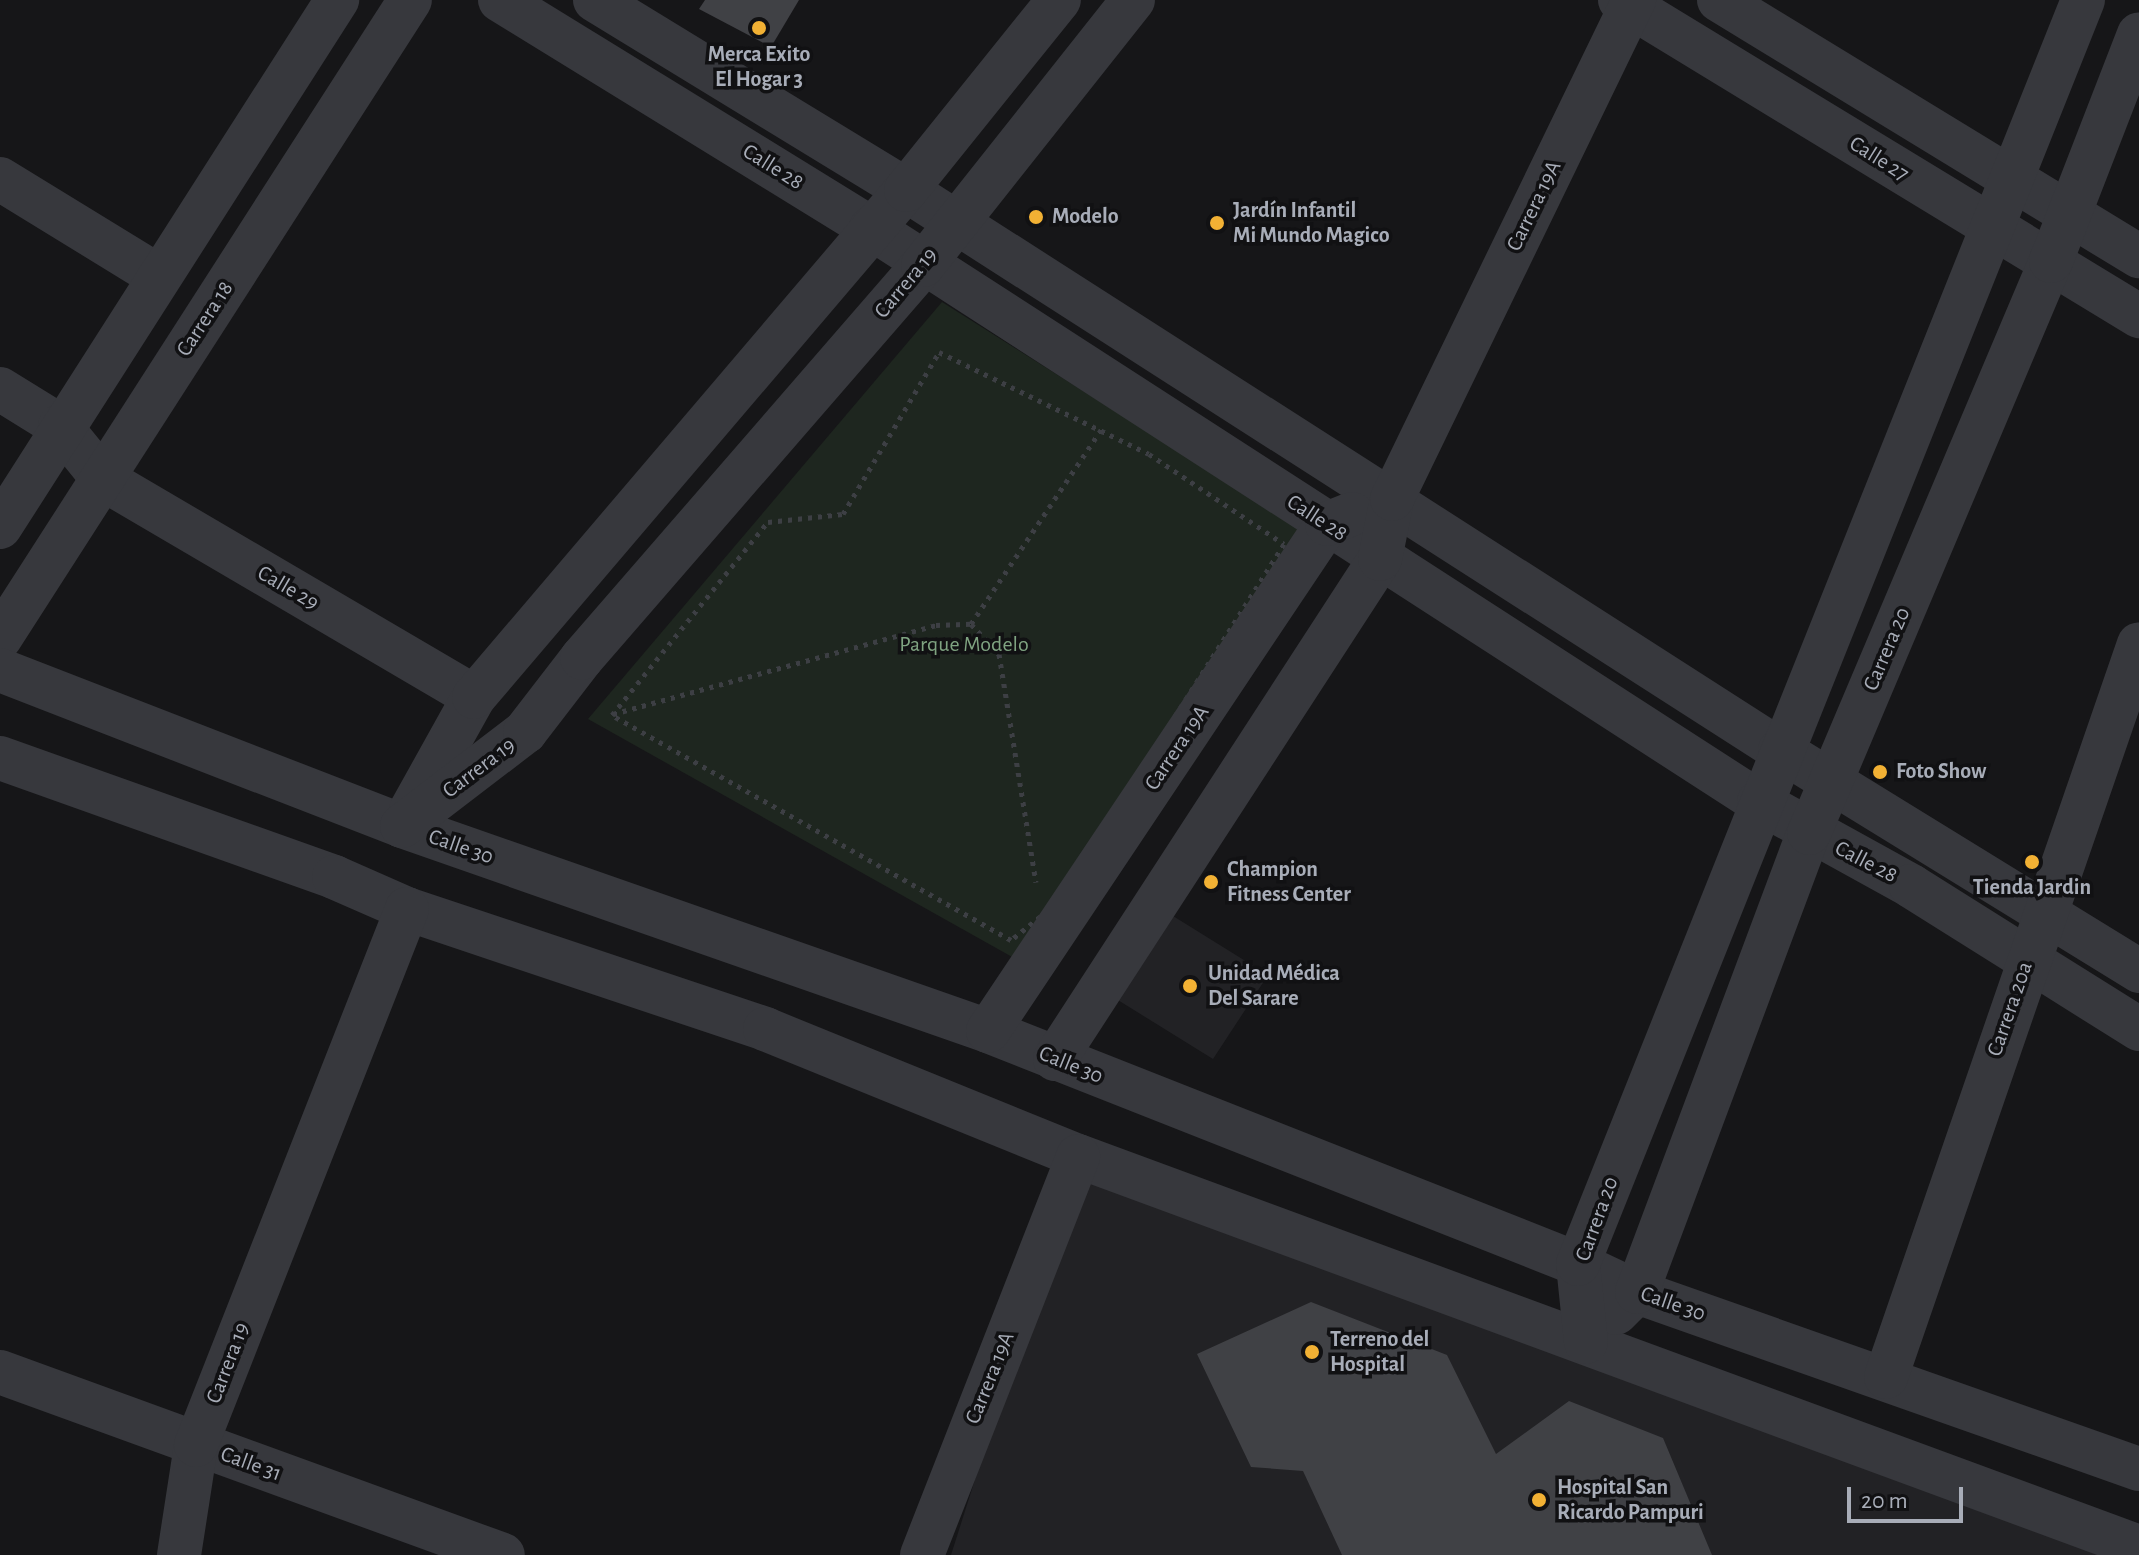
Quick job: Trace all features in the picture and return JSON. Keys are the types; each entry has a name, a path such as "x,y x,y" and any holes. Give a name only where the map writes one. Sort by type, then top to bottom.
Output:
{"street":[{"path":"0,527 16,461 60,426 337,0"},
{"name":"Carrera 18","path":"0,638 410,0"},
{"name":"Calle 28","path":"500,0 871,228 923,265 1380,559 1571,676 1759,802 1809,833 1911,886 2139,1029"},
{"path":"595,0 906,190 1780,750 1832,777 2139,971"},
{"name":"Carrera 19","path":"402,826 474,697 906,190 1059,0"},
{"name":"Carrera 19","path":"402,826 525,732 582,658 923,265 1133,0"},
{"path":"1719,0 2071,210 2139,256"},
{"name":"Carrera 20","path":"1586,1342 1578,1264 1759,802 2083,0"},
{"name":"Calle 27","path":"1629,2 1990,228 2051,261 2139,316"},
{"name":"Carrera 19A","path":"1055,1059 1380,559 1392,499 1629,2"},
{"name":"Carrera 20","path":"1586,1342 1637,1292 1809,833 2051,261 2139,34"},
{"path":"0,179 158,276"},
{"name":"Calle 29","path":"0,389 60,426 103,479"},
{"name":"Calle 29","path":"16,461 103,479 474,697"},
{"path":"1327,524 1392,499"},
{"name":"Carrera 19A","path":"988,1031 1327,524"},
{"name":"Carrera 20a","path":"1886,1377 2044,909 2139,644"},
{"name":"Calle 30","path":"0,670 402,826 988,1031 1578,1264 1637,1292 1886,1377 2135,1456"},
{"path":"0,758 334,877 407,909 765,1029 1078,1156 2139,1547"},
{"name":"Carrera 19","path":"179,1555 196,1445 407,909"},
{"name":"Carrera 19A","path":"922,1555 1078,1156"},
{"name":"Calle 31","path":"0,1372 503,1555"}],"path":[{"path":"939,352 1149,454 1284,544 1056,904 1011,940 612,715 768,522 843,514 939,352"},
{"path":"971,624 1101,430"},
{"path":"612,715 936,625 971,624 999,654 1036,885"},
{"path":"1039,901 1041,916"}],"shaded area":[{"name":"Unidad Médica Del Sarare","path":"1165,911 1268,975 1213,1059 1113,997"},
{"name":"Terreno del Hospital","path":"1078,1156 2139,1555 951,1555"}],"green space":[{"name":"Parque Modelo","path":"942,302 1326,544 1030,967 588,719"}],"building":[{"name":"Merca Exito El Hogar 3","path":"705,0 799,0 771,47 699,9"},
{"name":"Hospital San Ricardo Pampuri","path":"1311,1302 1447,1355 1496,1454 1569,1401 1663,1438 1712,1555 1342,1555 1303,1471 1251,1467 1197,1354"}],"place":[{"name":"Merca Exito El Hogar 3","path":"759,28"},
{"name":"Modelo","path":"1036,217"},
{"name":"Jardín Infantil Mi Mundo Magico","path":"1217,223"},
{"name":"Foto Show","path":"1880,772"},
{"name":"Tienda Jardin","path":"2032,862"},
{"name":"Champion Fitness Center","path":"1211,882"},
{"name":"Unidad Médica Del Sarare","path":"1190,986"},
{"name":"Terreno del Hospital","path":"1312,1352"},
{"name":"Hospital San Ricardo Pampuri","path":"1539,1500"}]}
